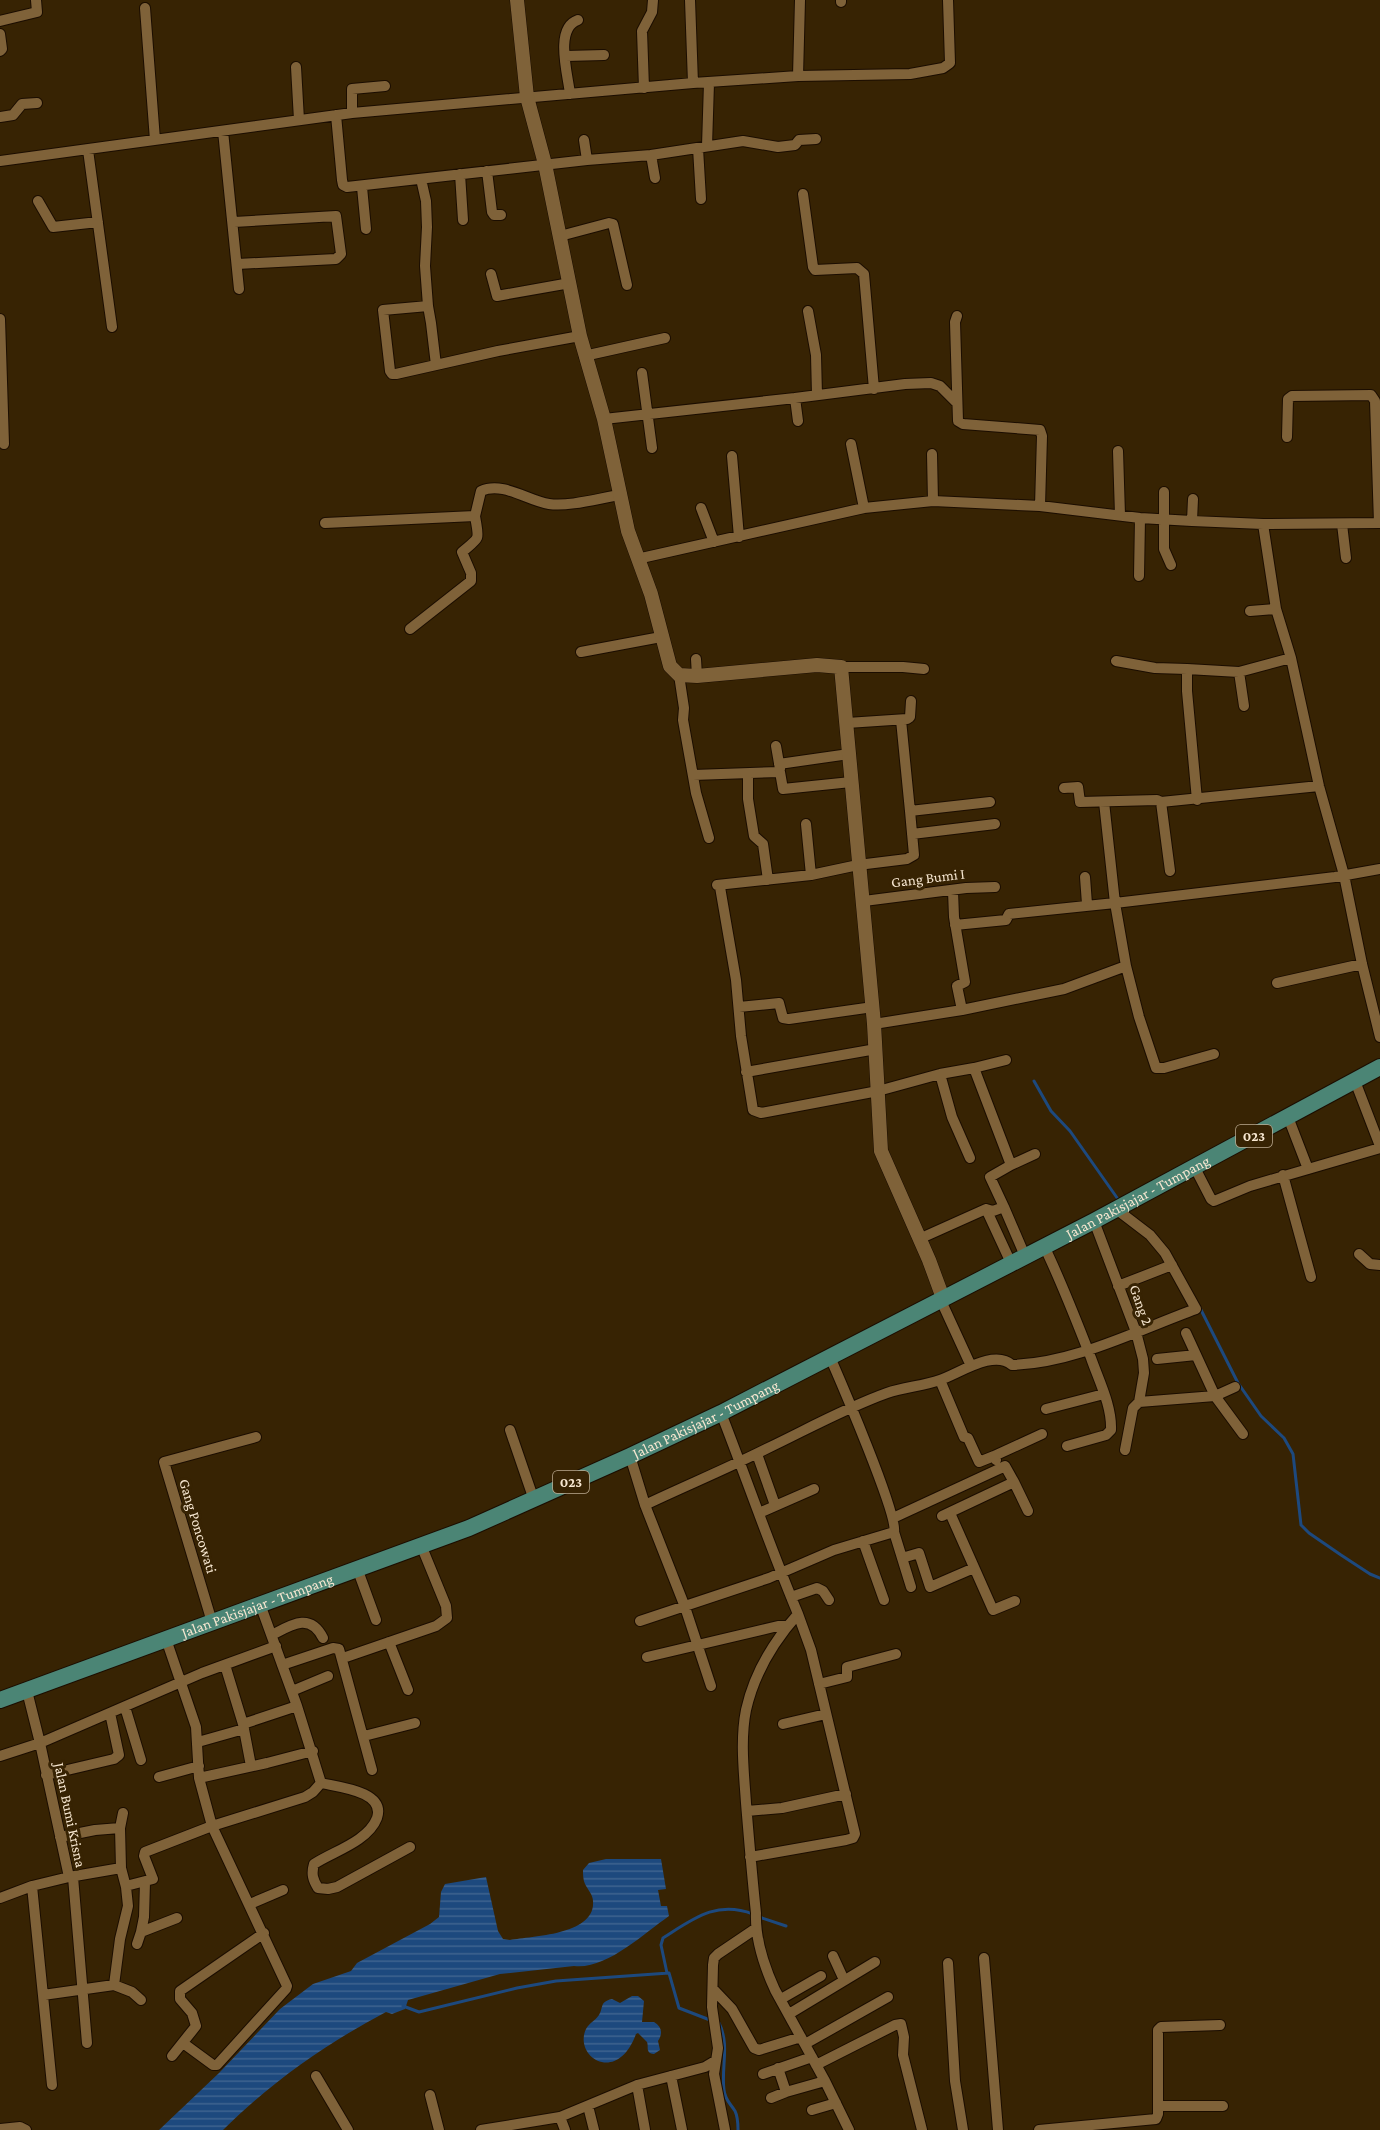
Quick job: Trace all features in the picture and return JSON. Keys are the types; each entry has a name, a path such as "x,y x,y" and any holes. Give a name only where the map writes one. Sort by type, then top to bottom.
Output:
{"main road":[{"name":"Jalan Pakisjajar - Tumpang","path":"0,1700 488,1520 534,1500 721,1413 1195,1168 1380,1067"}],"street":[{"path":"0,21 37,12 36,0"},
{"path":"517,0 526,97 545,164 584,356 604,419 628,531 644,557 670,666 679,675 684,708 682,720 709,838"},
{"path":"644,88 642,31 652,12 653,0"},
{"path":"690,0 693,83"},
{"path":"798,76 800,0"},
{"path":"0,162 351,113 693,83 798,76 910,74 946,66 951,59 948,0"},
{"path":"145,8 155,140"},
{"path":"570,94 564,35 572,22 578,20"},
{"path":"0,34 2,49 0,51"},
{"path":"566,56 604,55"},
{"path":"296,67 299,120"},
{"path":"701,199 709,83"},
{"path":"351,113 352,89 385,86"},
{"path":"0,117 13,115 22,104 38,103"},
{"path":"336,115 343,185 347,188 545,164 651,154 743,141 778,147 816,139"},
{"path":"223,131 239,289"},
{"path":"584,140 587,160"},
{"path":"88,150 112,327"},
{"path":"651,154 655,178"},
{"path":"487,171 492,212 494,215 501,215"},
{"path":"460,174 463,220"},
{"path":"421,179 426,201 425,266 436,366"},
{"path":"362,187 366,229"},
{"path":"803,194 815,270 857,268 864,274 874,388"},
{"path":"38,201 52,227 98,222"},
{"path":"234,222 336,216 341,254 336,259 237,264"},
{"path":"560,236 609,223 613,224 627,285"},
{"path":"491,274 497,296 570,283"},
{"path":"428,306 383,310 392,374 580,336"},
{"path":"808,311 816,355 817,395"},
{"path":"957,316 955,322 958,421 963,424 1040,430 1042,436 1040,506"},
{"path":"0,319 4,444"},
{"path":"584,356 665,338"},
{"path":"642,373 652,448"},
{"path":"604,419 905,384 931,383 940,386 957,404"},
{"path":"644,557 864,508 933,501 1040,506 1163,520 1263,524 1379,523 1375,401 1371,395 1292,396 1288,399 1287,437"},
{"path":"795,398 798,421"},
{"path":"851,444 864,508"},
{"path":"1118,451 1120,515"},
{"path":"932,454 933,501"},
{"path":"732,456 739,537"},
{"path":"410,629 471,581 471,573 462,552 476,542 478,537 475,516 479,494 484,490 513,491 550,504 620,495"},
{"path":"1164,492 1165,553 1171,565"},
{"path":"1192,521 1193,499"},
{"path":"701,508 714,542"},
{"path":"325,523 475,516"},
{"path":"1139,576 1140,518"},
{"path":"1263,524 1276,609 1291,658 1319,786 1344,875 1362,964 1376,1006 1380,1037"},
{"path":"1342,524 1346,558"},
{"path":"1250,611 1276,609"},
{"path":"581,652 662,637"},
{"path":"1116,661 1155,668 1239,672 1291,658"},
{"path":"696,659 697,676"},
{"path":"679,675 697,676 817,665 924,669"},
{"path":"841,667 873,1007 881,1152 943,1298 943,1305 971,1366"},
{"path":"1187,669 1197,800"},
{"path":"1239,672 1244,706"},
{"path":"847,723 901,720 910,717 911,701"},
{"path":"901,720 914,853 912,857 811,875 718,886 739,1007 751,1105 756,1113 878,1091 940,1074 1006,1060"},
{"path":"776,746 783,789 851,782"},
{"path":"693,775 748,774 849,754"},
{"path":"748,774 748,799 752,829 754,838 763,844 768,880"},
{"path":"1064,788 1078,788 1080,802 1157,800 1161,802 1319,786"},
{"path":"910,812 990,802"},
{"path":"1104,802 1115,903 1126,966 1139,1017 1156,1068 1164,1068 1214,1054"},
{"path":"1161,802 1170,871"},
{"path":"806,824 811,875"},
{"path":"912,834 995,824"},
{"path":"956,925 1006,920 1010,914 1380,869"},
{"path":"1085,877 1088,904"},
{"name":"Gang Bumi I","path":"864,901 995,886"},
{"path":"953,891 965,982 957,985 962,1010"},
{"path":"1277,983 1362,964"},
{"path":"874,1024 962,1010 1064,988 1126,966"},
{"path":"739,1007 779,1003 783,1018 789,1019 873,1007"},
{"path":"746,1072 876,1049"},
{"path":"974,1068 1011,1166"},
{"path":"940,1074 952,1117 970,1158"},
{"path":"1195,1168 1214,1201 1283,1175 1380,1147 1355,1081"},
{"path":"1288,1117 1308,1169"},
{"path":"1018,1259 1004,1207 990,1177 1035,1154"},
{"path":"1283,1175 1311,1277"},
{"path":"919,1239 986,1209 992,1211 1004,1207"},
{"path":"645,1505 888,1393 940,1380 971,1366 999,1358 1012,1365 1032,1365 1061,1359 1196,1309 1172,1265 1150,1235 1120,1207"},
{"path":"986,1209 1018,1259"},
{"name":"Gang 2","path":"1094,1221 1136,1332 1144,1366 1139,1402 1133,1408 1125,1450"},
{"path":"1044,1246 1061,1278 1088,1350 1104,1394 1111,1430 1106,1435 1067,1446"},
{"path":"1359,1254 1370,1264 1380,1265"},
{"path":"1118,1286 1172,1265"},
{"path":"1186,1333 1215,1396 1243,1434"},
{"path":"1157,1359 1196,1355"},
{"path":"830,1357 852,1408 893,1518 894,1532 911,1587"},
{"path":"940,1380 964,1437 968,1438 979,1462 1042,1434"},
{"path":"1139,1402 1215,1396 1234,1387"},
{"path":"1046,1410 1104,1394"},
{"path":"721,1413 741,1461 780,1573 806,1633 855,1832 853,1838 750,1857"},
{"path":"510,1430 534,1500"},
{"name":"Gang Poncowati","path":"212,1622 164,1462 256,1437"},
{"path":"757,1454 776,1505"},
{"path":"630,1455 645,1505 685,1606 711,1686"},
{"path":"994,1456 999,1468"},
{"path":"893,1518 1006,1466 1028,1511"},
{"path":"1014,1482 946,1514 994,1611 1015,1602"},
{"path":"759,1513 814,1489"},
{"path":"640,1621 780,1573 834,1550 894,1532"},
{"path":"863,1541 884,1600"},
{"path":"343,1658 436,1626 447,1618 446,1606 421,1545"},
{"path":"902,1558 919,1553 930,1587 974,1568"},
{"path":"357,1568 376,1620"},
{"path":"791,1597 817,1588 823,1591 829,1600"},
{"path":"260,1604 292,1691 321,1783"},
{"path":"798,1614 787,1626 766,1658 751,1693 746,1713 743,1766 756,1915 755,1929 769,1977 849,2130"},
{"path":"0,1756 40,1743 225,1665 274,1640 296,1623 302,1622 315,1627 323,1638"},
{"path":"647,1657 778,1626 787,1626"},
{"path":"166,1639 193,1716 198,1742 199,1772 212,1826 286,1982 286,1989 217,2065 213,2065 183,2043"},
{"path":"389,1642 408,1690"},
{"path":"282,1665 333,1647 339,1649 372,1770"},
{"path":"819,1684 847,1677 846,1667 896,1654"},
{"path":"225,1665 244,1727 251,1766"},
{"path":"292,1691 327,1676"},
{"name":"Jalan Bumi Krisna","path":"0,1898 32,1886 71,1877 27,1691"},
{"path":"198,1742 297,1706"},
{"path":"125,1707 141,1760"},
{"path":"46,1775 114,1759 119,1750 110,1713"},
{"path":"783,1724 826,1714"},
{"path":"364,1736 415,1723"},
{"path":"159,1777 251,1766 312,1751"},
{"path":"126,1886 153,1879 144,1856 145,1852 212,1826 305,1797 321,1783"},
{"path":"321,1783 373,1798 378,1813 370,1829 360,1839 314,1864 313,1880 318,1888 337,1887 410,1847"},
{"path":"747,1811 783,1808 846,1794"},
{"path":"114,1985 120,1938 128,1906 121,1868 120,1828 123,1813"},
{"path":"60,1837 94,1830 120,1828"},
{"path":"87,2043 71,1877 121,1868"},
{"path":"137,1944 144,1917 145,1882"},
{"path":"32,1886 52,2085"},
{"path":"250,1904 283,1890"},
{"path":"141,1932 177,1918"},
{"path":"725,2130 714,2074 717,2048 713,2022 714,1958 755,1929"},
{"path":"172,2056 196,2026 196,2020 180,1999 180,1991 264,1933"},
{"path":"832,1956 844,1980"},
{"path":"984,1958 998,2130"},
{"path":"789,2014 875,1962"},
{"path":"948,1963 956,2081 963,2130"},
{"path":"781,1999 821,1976"},
{"path":"43,1995 114,1985 132,1992 141,2000"},
{"path":"713,1989 732,2009 754,2048 759,2050 803,2041 888,1998"},
{"path":"763,2074 778,2068 814,2061 902,2024 903,2055 922,2130"},
{"path":"1040,2130 1153,2120 1158,2114 1158,2030 1161,2027 1221,2025"},
{"path":"481,2130 560,2117 637,2085 705,2067 715,2061"},
{"path":"778,2068 786,2092"},
{"path":"316,2076 348,2130"},
{"path":"671,2076 682,2130"},
{"path":"771,2098 825,2081"},
{"path":"637,2085 645,2130"},
{"path":"430,2096 439,2130"},
{"path":"812,2110 836,2103"},
{"path":"588,2106 594,2130"},
{"path":"1158,2106 1223,2106"},
{"path":"560,2117 565,2130"},
{"path":"0,2129 20,2127 26,2130"}],"water":[{"path":"606,1859 661,1859 666,1889 658,1890 661,1906 667,1906 669,1916 611,1957 586,1966 500,1974 408,2000 405,2009 392,2014 386,2012 342,2037 300,2065 260,2096 223,2130 159,2130 219,2073 280,2009 313,1984 351,1971 357,1963 439,1917 441,1892 445,1884 486,1877 498,1931 503,1939 547,1935 561,1932 585,1921 591,1912 593,1899 584,1882 583,1870 589,1863"},
{"path":"632,1996 638,1996 644,2001 642,2022 654,2022 660,2028 661,2035 658,2041 660,2050 654,2054 649,2052 647,2042 638,2033 628,2050 618,2059 608,2062 599,2061 591,2056 586,2048 584,2039 586,2029 599,2015 605,2002 612,1999 620,2003"}],"waterway":[{"path":"1034,1081 1051,1111 1070,1131 1120,1202"},
{"path":"1200,1308 1238,1383 1261,1416 1284,1438 1293,1454 1301,1525 1341,1555 1380,1578"},
{"path":"667,1973 661,1945 663,1938 695,1918 716,1910 740,1910 753,1914"},
{"path":"759,1917 786,1926"},
{"path":"403,2006 419,2012 556,1981 669,1973 679,2008 710,2020"},
{"path":"719,2023 725,2048 723,2081 725,2093 736,2113 738,2130"}]}
